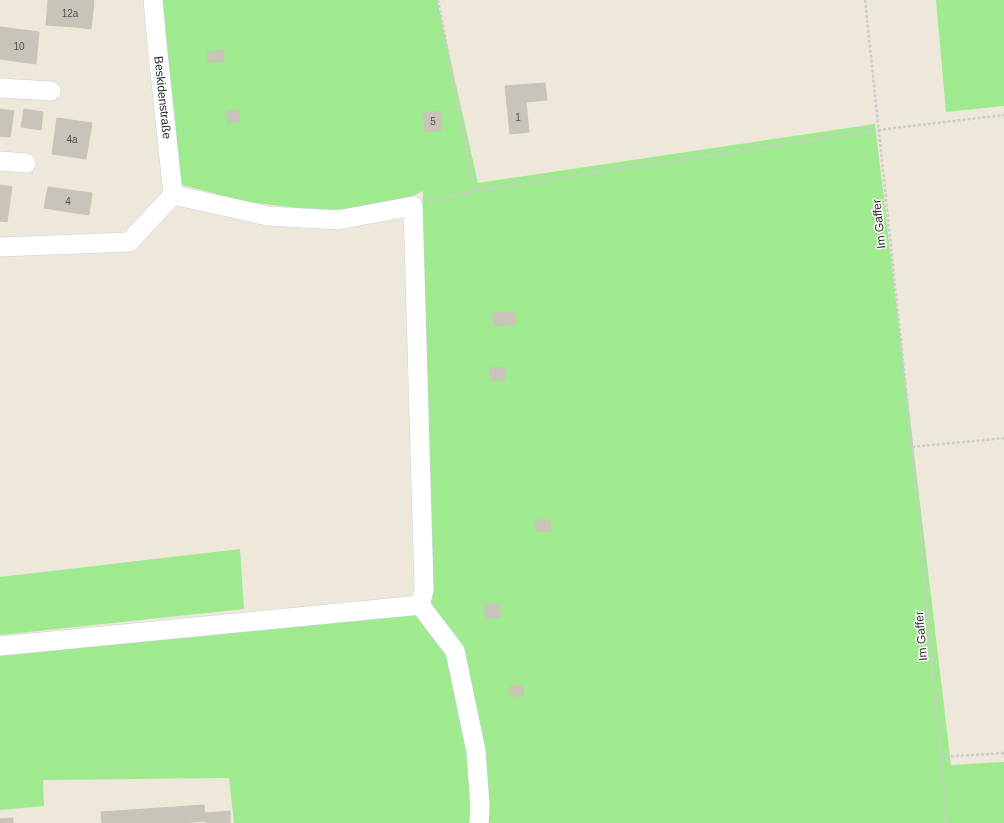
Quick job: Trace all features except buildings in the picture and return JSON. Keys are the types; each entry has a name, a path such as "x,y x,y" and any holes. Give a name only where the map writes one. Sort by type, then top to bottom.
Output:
{"street":[{"name":"Beskidenstraße","path":"153,0 156,44 173,195"},
{"path":"0,88 51,91"},
{"path":"0,161 26,163"},
{"path":"0,248 130,242 173,195 268,216 338,220 413,206 424,590 420,606"},
{"path":"0,646 420,606"},
{"path":"420,606 455,651 476,751 480,806 479,823"}],"path":[{"path":"438,0 474,191"},
{"name":"Im Gaffer","path":"865,0 912,447 948,823"},
{"path":"413,206 474,191 878,130 1004,115"},
{"path":"912,447 1004,438"},
{"path":"941,757 1004,753"}],"green space":[{"path":"159,0 437,0 478,183 875,124 951,765 1004,762 1004,823 234,823 229,778 43,780 44,806 0,810 0,654 194,637 410,615 430,609 422,245 423,191 402,201 365,209 315,210 247,202 182,185"},
{"path":"936,0 1004,0 1004,106 946,112"},
{"path":"240,549 244,609 0,635 0,577"}]}
